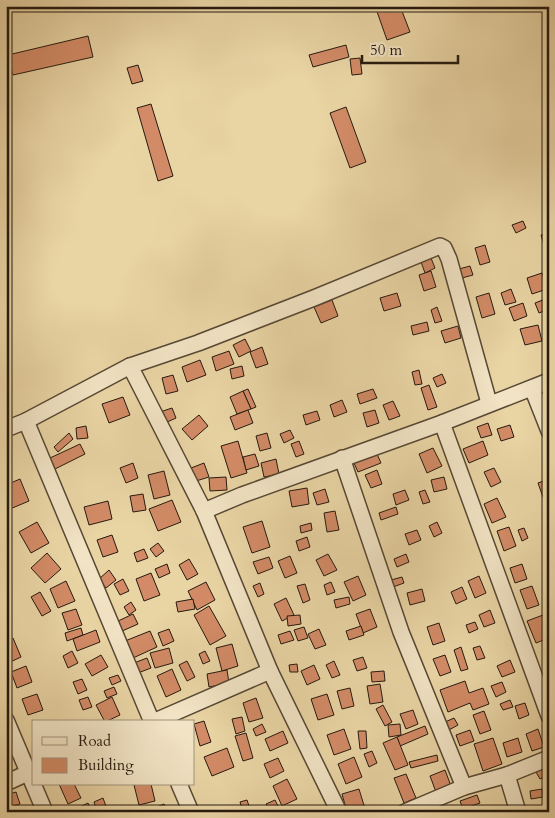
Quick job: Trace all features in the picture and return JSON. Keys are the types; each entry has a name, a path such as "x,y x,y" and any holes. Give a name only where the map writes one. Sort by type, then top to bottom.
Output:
{"street":[{"path":"6,428 26,420 130,366 198,343 440,246 444,248 449,259 489,403"},
{"path":"130,366 204,511 270,672 339,812"},
{"path":"204,511 242,495 442,423 549,381"},
{"path":"532,388 549,431"},
{"path":"26,420 152,720"},
{"path":"442,423 549,716"},
{"path":"342,458 401,632 464,787"},
{"path":"158,720 270,672"},
{"path":"6,720 31,771 6,782"},
{"path":"405,812 464,787 507,775 549,758"},
{"path":"507,775 518,812"},
{"path":"36,786 45,812"},
{"path":"180,786 191,812"}],"building":[{"path":"375,6 400,6 410,32 387,40"},
{"path":"88,36 93,57 13,75 8,55"},
{"path":"346,45 349,57 313,67 309,55"},
{"path":"360,58 362,74 352,75 350,59"},
{"path":"138,65 143,81 132,84 127,68"},
{"path":"151,104 173,176 158,181 137,108"},
{"path":"346,107 366,162 350,168 330,113"},
{"path":"523,221 526,228 516,233 512,225"},
{"path":"549,233 549,246 545,248 541,235"},
{"path":"485,245 490,262 480,265 475,248"},
{"path":"431,258 435,268 425,273 421,262"},
{"path":"470,266 473,275 462,278 459,269"},
{"path":"431,271 436,287 424,291 419,275"},
{"path":"542,273 547,289 532,294 527,278"},
{"path":"511,289 516,302 505,305 501,293"},
{"path":"397,293 401,306 384,311 380,298"},
{"path":"489,293 495,314 482,318 476,297"},
{"path":"548,298 549,309 539,313 535,303"},
{"path":"332,300 338,316 321,323 314,307"},
{"path":"523,303 527,316 514,321 509,308"},
{"path":"437,307 442,321 435,323 431,310"},
{"path":"427,322 429,331 413,335 411,326"},
{"path":"538,325 542,341 525,345 520,329"},
{"path":"458,326 461,338 445,343 441,331"},
{"path":"245,339 251,351 239,357 233,345"},
{"path":"262,347 268,364 256,368 250,352"},
{"path":"229,351 234,364 216,371 212,357"},
{"path":"200,360 206,375 187,382 182,367"},
{"path":"242,366 244,376 232,379 230,369"},
{"path":"419,370 422,384 415,385 412,372"},
{"path":"442,374 446,383 437,387 433,378"},
{"path":"173,375 178,391 166,394 162,378"},
{"path":"429,385 437,407 428,410 421,388"},
{"path":"248,389 256,407 251,409 243,391"},
{"path":"373,389 377,398 360,404 357,394"},
{"path":"243,391 251,409 237,414 230,397"},
{"path":"123,397 130,415 109,423 102,404"},
{"path":"342,400 347,412 334,417 330,405"},
{"path":"393,401 400,416 389,420 383,405"},
{"path":"172,408 176,418 165,423 160,412"},
{"path":"248,410 253,423 235,430 230,417"},
{"path":"375,410 379,423 367,427 363,413"},
{"path":"317,411 320,420 306,425 303,415"},
{"path":"199,415 208,426 192,440 182,429"},
{"path":"488,423 492,435 481,438 477,427"},
{"path":"510,425 514,437 501,441 497,429"},
{"path":"86,426 88,438 77,439 76,428"},
{"path":"290,430 294,438 284,443 280,434"},
{"path":"69,433 73,439 58,452 54,447"},
{"path":"267,433 271,448 260,451 256,436"},
{"path":"238,441 247,473 231,478 221,446"},
{"path":"299,441 304,454 296,457 291,444"},
{"path":"483,441 488,455 469,463 463,449"},
{"path":"80,444 85,454 55,469 50,458"},
{"path":"433,448 442,466 427,473 419,454"},
{"path":"255,454 259,466 246,470 243,457"},
{"path":"377,454 381,463 358,472 354,463"},
{"path":"276,459 279,474 264,477 261,463"},
{"path":"133,463 138,478 126,483 120,468"},
{"path":"204,463 209,477 196,481 191,468"},
{"path":"494,468 501,482 491,487 484,472"},
{"path":"377,470 382,484 371,488 365,475"},
{"path":"164,471 170,495 154,499 148,475"},
{"path":"226,477 227,490 210,491 209,478"},
{"path":"444,477 447,489 434,492 431,480"},
{"path":"20,479 29,501 10,509 6,499 6,485"},
{"path":"549,479 549,498 544,500 538,483"},
{"path":"307,488 309,504 292,507 289,491"},
{"path":"325,489 329,502 317,505 313,493"},
{"path":"405,490 409,500 396,505 393,494"},
{"path":"425,490 430,502 423,504 419,492"},
{"path":"143,494 146,510 133,512 130,496"},
{"path":"497,498 506,517 492,523 484,504"},
{"path":"172,500 181,522 158,531 149,509"},
{"path":"108,501 112,519 89,525 84,507"},
{"path":"396,507 398,514 381,520 379,513"},
{"path":"335,511 339,530 327,532 324,513"},
{"path":"262,521 270,547 252,553 243,527"},
{"path":"37,522 49,543 31,553 19,532"},
{"path":"437,522 442,533 434,537 429,526"},
{"path":"311,523 312,530 301,533 300,526"},
{"path":"509,527 516,546 504,551 497,531"},
{"path":"524,528 528,538 522,541 518,530"},
{"path":"417,530 421,540 409,545 405,534"},
{"path":"112,535 118,552 103,557 97,540"},
{"path":"307,537 310,547 299,551 296,541"},
{"path":"158,543 164,551 156,557 150,549"},
{"path":"144,549 148,558 137,562 134,553"},
{"path":"47,553 61,569 45,583 31,568"},
{"path":"328,554 337,570 324,576 316,560"},
{"path":"406,554 409,562 397,567 394,559"},
{"path":"290,556 297,573 285,578 278,561"},
{"path":"269,557 273,568 258,574 253,562"},
{"path":"189,559 198,574 187,580 179,565"},
{"path":"167,564 170,573 159,578 155,569"},
{"path":"522,564 527,579 515,583 510,568"},
{"path":"109,570 116,580 106,588 99,579"},
{"path":"151,573 160,595 144,601 136,579"},
{"path":"358,576 366,595 353,601 344,582"},
{"path":"479,576 486,593 475,598 468,581"},
{"path":"402,577 404,583 393,587 391,580"},
{"path":"123,579 129,591 120,595 114,584"},
{"path":"66,581 75,601 58,608 50,589"},
{"path":"206,582 215,600 197,610 188,591"},
{"path":"331,582 335,592 327,595 324,585"},
{"path":"260,583 264,594 258,597 253,586"},
{"path":"305,584 310,600 303,603 297,586"},
{"path":"532,586 539,605 527,609 520,590"},
{"path":"462,587 467,599 456,604 451,592"},
{"path":"422,589 425,601 410,605 407,593"},
{"path":"40,592 51,611 42,616 31,597"},
{"path":"349,597 350,604 336,608 334,600"},
{"path":"286,598 294,615 282,621 274,604"},
{"path":"193,599 195,609 178,612 176,602"},
{"path":"131,602 136,610 129,615 124,607"},
{"path":"209,606 226,636 210,645 194,615"},
{"path":"76,609 82,625 68,630 62,613"},
{"path":"370,609 377,627 363,633 356,614"},
{"path":"490,610 495,623 484,627 479,615"},
{"path":"133,614 138,624 120,632 116,622"},
{"path":"300,615 301,624 288,626 287,616"},
{"path":"543,615 549,629 549,638 536,643 527,621"},
{"path":"475,622 478,629 469,633 466,625"},
{"path":"439,623 445,641 433,645 427,627"},
{"path":"361,626 364,635 349,640 346,631"},
{"path":"304,627 308,638 298,641 294,630"},
{"path":"81,628 83,635 67,641 65,633"},
{"path":"169,629 174,641 163,646 158,633"},
{"path":"319,629 326,645 315,649 308,634"},
{"path":"96,630 100,642 77,651 73,639"},
{"path":"150,631 157,647 133,658 125,641"},
{"path":"290,631 294,640 281,644 278,635"},
{"path":"13,638 21,657 6,664 6,641"},
{"path":"232,644 238,666 222,671 216,648"},
{"path":"480,646 485,658 477,660 473,648"},
{"path":"461,647 468,669 461,671 454,650"},
{"path":"169,648 173,663 155,668 150,653"},
{"path":"72,651 78,663 68,668 63,656"},
{"path":"205,651 210,661 203,664 199,654"},
{"path":"101,655 108,667 92,676 85,664"},
{"path":"445,655 451,672 440,676 433,659"},
{"path":"363,657 367,668 357,671 353,660"},
{"path":"147,658 151,668 138,673 134,663"},
{"path":"510,660 515,672 502,677 497,666"},
{"path":"187,661 195,677 187,681 179,665"},
{"path":"334,661 340,675 332,678 326,665"},
{"path":"297,664 298,672 290,672 289,665"},
{"path":"314,665 320,679 307,685 301,671"},
{"path":"26,666 32,682 17,688 11,672"},
{"path":"172,669 181,690 166,697 157,676"},
{"path":"227,670 229,683 209,687 207,674"},
{"path":"384,671 385,681 372,682 371,672"},
{"path":"118,675 121,681 112,685 109,678"},
{"path":"82,679 87,690 78,694 73,682"},
{"path":"465,681 469,693 483,688 489,704 473,710 470,703 448,712 440,690"},
{"path":"502,682 506,692 496,697 491,686"},
{"path":"380,684 383,702 370,704 367,686"},
{"path":"114,687 117,694 107,698 104,691"},
{"path":"350,688 354,706 342,709 337,691"},
{"path":"37,694 43,710 28,715 22,699"},
{"path":"327,694 334,715 318,720 311,699"},
{"path":"88,697 92,707 83,710 79,700"},
{"path":"112,697 120,715 109,720 104,720 96,705"},
{"path":"256,698 263,718 249,722 243,703"},
{"path":"510,700 513,707 503,710 500,704"},
{"path":"525,703 529,715 519,719 515,706"},
{"path":"383,705 392,722 385,726 376,709"},
{"path":"413,710 418,724 406,729 400,714"},
{"path":"484,711 491,730 480,734 473,715"},
{"path":"242,717 245,731 236,734 232,719"},
{"path":"454,718 458,725 447,731 443,723"},
{"path":"204,721 211,742 200,746 195,724"},
{"path":"262,724 266,732 256,736 253,729"},
{"path":"400,724 401,735 389,737 388,725"},
{"path":"425,726 428,734 400,746 397,737"},
{"path":"344,729 351,749 334,755 327,735"},
{"path":"538,729 544,747 532,751 526,734"},
{"path":"470,730 474,741 460,746 456,735"},
{"path":"283,731 288,743 270,751 265,739"},
{"path":"358,731 366,731 367,748 360,749"},
{"path":"246,733 253,758 243,761 235,736"},
{"path":"397,737 408,765 395,770 383,743"},
{"path":"493,738 502,764 483,771 474,744"},
{"path":"518,738 522,752 507,757 503,743"},
{"path":"227,748 234,767 212,776 204,757"},
{"path":"372,751 377,763 369,767 364,754"},
{"path":"437,755 438,761 411,768 409,762"},
{"path":"354,757 362,777 346,784 338,764"},
{"path":"278,758 284,771 270,778 264,764"},
{"path":"544,768 548,775 540,779 536,772"},
{"path":"445,770 451,786 436,792 430,776"},
{"path":"406,774 416,798 404,803 394,778"},
{"path":"287,779 297,799 282,806 273,786"},
{"path":"60,786 75,786 81,798 68,804"},
{"path":"134,786 151,786 155,801 139,805"},
{"path":"359,789 366,812 347,812 342,794"},
{"path":"542,789 543,797 531,799 530,791"},
{"path":"16,792 20,804 6,809 6,795"},
{"path":"477,795 480,803 463,809 460,801"},
{"path":"103,798 108,812 97,812 94,802"},
{"path":"247,800 251,812 243,812 240,802"},
{"path":"275,800 278,806 269,810 266,804"},
{"path":"88,803 92,812 69,812"},
{"path":"164,804 167,812 144,812"}]}
